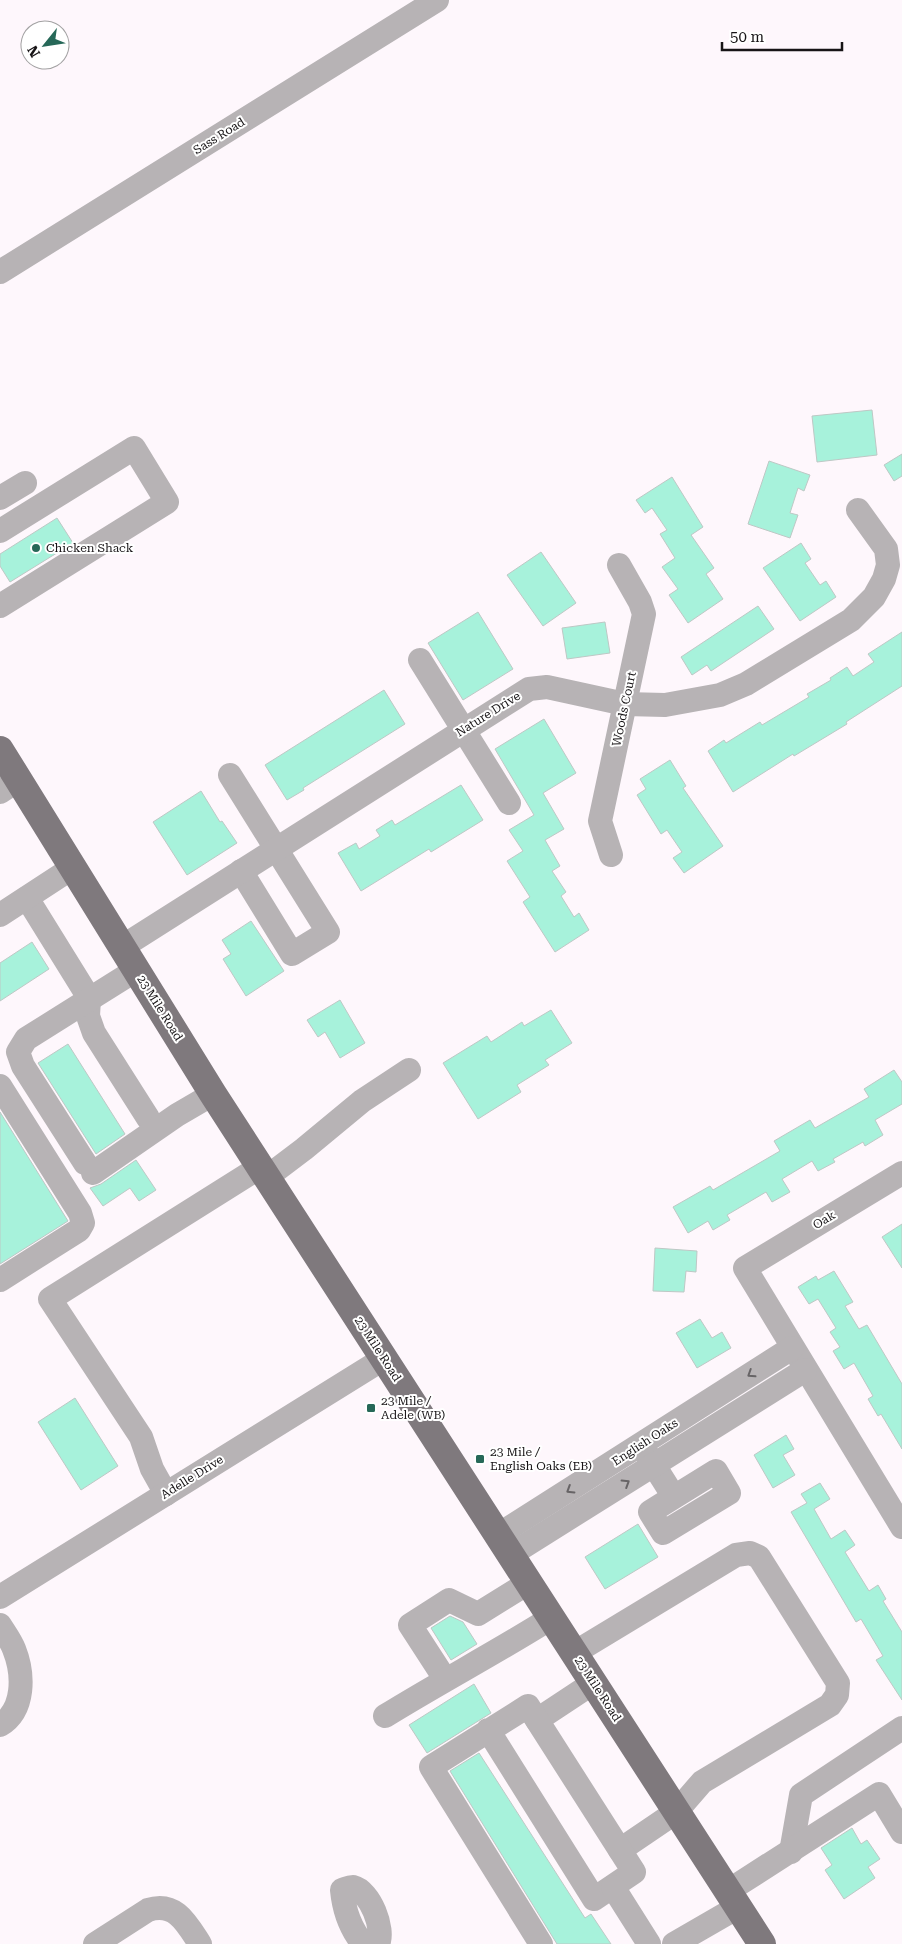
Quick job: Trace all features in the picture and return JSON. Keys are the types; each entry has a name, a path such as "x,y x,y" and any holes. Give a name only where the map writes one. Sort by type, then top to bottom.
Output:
{"main road":[{"name":"23 Mile Road","path":"0,750 9,786 72,868 263,1172 762,1944"}],"street":[{"name":"Sass Road","path":"0,272 425,3"},
{"path":"0,530 134,448 167,502 0,606"},
{"path":"0,498 25,483"},
{"name":"Nature Drive","path":"122,947 277,850 517,695 547,686 625,704 665,705 720,695 746,684 851,620 874,597 884,579 888,565 886,549 858,510"},
{"name":"Woods Court","path":"612,855 600,821 644,614 640,602 620,565"},
{"path":"420,660 508,803"},
{"path":"230,775 328,932 292,954 241,871"},
{"path":"0,915 72,868"},
{"path":"27,898 89,998 88,1016 94,1033 148,1118"},
{"path":"136,970 26,1039 18,1052 23,1066 89,1168 214,1094"},
{"path":"166,1494 152,1468 141,1437 50,1299 304,1149 362,1101 409,1070"},
{"path":"0,1086 80,1213 83,1223 79,1230 0,1280"},
{"name":"Oak","path":"792,1348 745,1268 902,1173"},
{"path":"792,1348 902,1527"},
{"name":"English Oaks","path":"504,1545 641,1445 792,1348"},
{"name":"Adelle Drive","path":"0,1597 383,1359"},
{"name":"English Oaks","path":"504,1545 654,1465 805,1370"},
{"path":"641,1445 674,1496"},
{"path":"574,1653 736,1555 750,1553 759,1556 838,1683 837,1695 830,1705 702,1782 676,1812 620,1850"},
{"path":"445,1679 410,1625 449,1600 478,1614 528,1582"},
{"path":"385,1716 551,1618"},
{"path":"0,1625 14,1649 20,1681 16,1708 6,1722 0,1726"},
{"path":"537,1720 593,1682"},
{"path":"488,1730 594,1900 634,1872 528,1706 488,1730 431,1767 541,1944"},
{"path":"790,1852 801,1795 902,1728"},
{"path":"674,1944 790,1852 878,1794 902,1832"},
{"path":"363,1944 355,1935 344,1908 342,1890 348,1887 355,1888 364,1895 371,1906 380,1930 378,1944"},
{"path":"613,1887 649,1944"},
{"path":"95,1944 148,1910 157,1908 167,1908 187,1924 200,1944"}],"building":[{"path":"872,410 877,455 817,462 812,416"},
{"path":"902,454 902,476 894,481 884,465"},
{"path":"769,461 810,475 804,491 798,488 790,513 798,515 790,538 748,524"},
{"path":"672,477 703,527 691,535 714,568 706,574 723,599 688,623 669,595 678,589 662,567 675,558 660,534 667,530 652,508 645,513 636,500"},
{"name":"Chicken Shack","path":"57,518 73,543 10,582 0,566 0,554"},
{"path":"801,543 811,559 805,563 820,585 826,581 836,597 800,621 763,568"},
{"path":"541,552 576,603 543,626 507,575"},
{"path":"758,606 774,629 711,671 707,665 692,675 681,657"},
{"path":"478,612 513,669 463,700 428,643"},
{"path":"605,622 610,653 567,659 562,628"},
{"path":"902,632 902,686 846,722 847,724 794,756 793,754 733,792 708,751 724,740 726,743 760,722 762,725 809,697 807,694 831,680 830,678 847,667 853,676 874,662 868,654"},
{"path":"384,690 405,724 287,800 265,765"},
{"path":"544,719 576,773 543,793 564,829 545,840 560,866 552,871 566,892 561,896 574,917 579,913 589,930 555,952 523,902 530,897 507,861 523,851 509,830 534,815 495,749"},
{"path":"670,760 686,786 683,788 723,846 684,873 673,858 682,852 667,830 661,834 637,795 646,789 640,779"},
{"path":"461,785 483,820 431,852 429,849 361,891 338,853 356,843 359,849 380,836 376,830 392,820 395,825"},
{"path":"201,791 220,822 222,821 237,843 187,875 153,822"},
{"path":"251,921 284,971 246,996 223,959 231,954 222,940"},
{"path":"32,942 49,969 0,1001 0,963"},
{"path":"340,1000 365,1043 340,1058 325,1032 318,1037 307,1020"},
{"path":"551,1010 572,1043 545,1060 549,1065 517,1085 521,1092 478,1119 443,1063 487,1036 491,1042 522,1022 524,1026"},
{"path":"68,1044 125,1134 96,1154 38,1063"},
{"path":"894,1070 902,1082 902,1104 875,1120 883,1135 865,1146 863,1142 833,1159 835,1162 818,1171 812,1161 782,1179 790,1192 772,1202 766,1192 727,1215 730,1220 713,1230 708,1221 688,1233 673,1207 710,1186 713,1190 780,1151 774,1141 810,1120 815,1128 869,1097 864,1089"},
{"path":"0,1112 68,1221 0,1264"},
{"path":"136,1160 156,1190 139,1201 130,1188 103,1206 90,1188 101,1184"},
{"path":"902,1224 902,1268 882,1237"},
{"path":"655,1248 697,1251 696,1272 686,1271 684,1292 653,1291"},
{"path":"834,1271 853,1302 845,1306 859,1329 867,1325 902,1384 902,1449 881,1414 878,1416 868,1399 873,1396 854,1363 844,1369 833,1351 840,1347 830,1332 836,1328 818,1299 809,1304 798,1287 816,1276 818,1280"},
{"path":"700,1319 712,1338 722,1332 731,1348 697,1368 676,1333"},
{"path":"75,1398 118,1466 81,1490 38,1422"},
{"path":"786,1435 794,1449 783,1455 795,1475 773,1488 754,1455"},
{"path":"820,1483 830,1499 814,1509 831,1539 845,1530 855,1545 845,1552 869,1591 878,1585 886,1599 883,1601 902,1632 902,1700 876,1660 883,1656 861,1619 856,1622 791,1512 807,1503 801,1494"},
{"path":"638,1524 658,1557 605,1589 585,1557"},
{"path":"450,1616 463,1622 477,1644 451,1660 431,1628"},
{"path":"474,1684 491,1713 427,1753 409,1725"},
{"path":"479,1753 585,1918 591,1914 611,1944 557,1944 450,1771"},
{"path":"852,1828 861,1844 867,1840 880,1859 868,1867 875,1878 844,1899 825,1870 832,1865 821,1848"}],"place":[{"name":"Chicken Shack","path":"36,548"},
{"name":"23 Mile / Adele (WB)","path":"371,1408"},
{"name":"23 Mile / English Oaks (EB)","path":"480,1459"}]}
